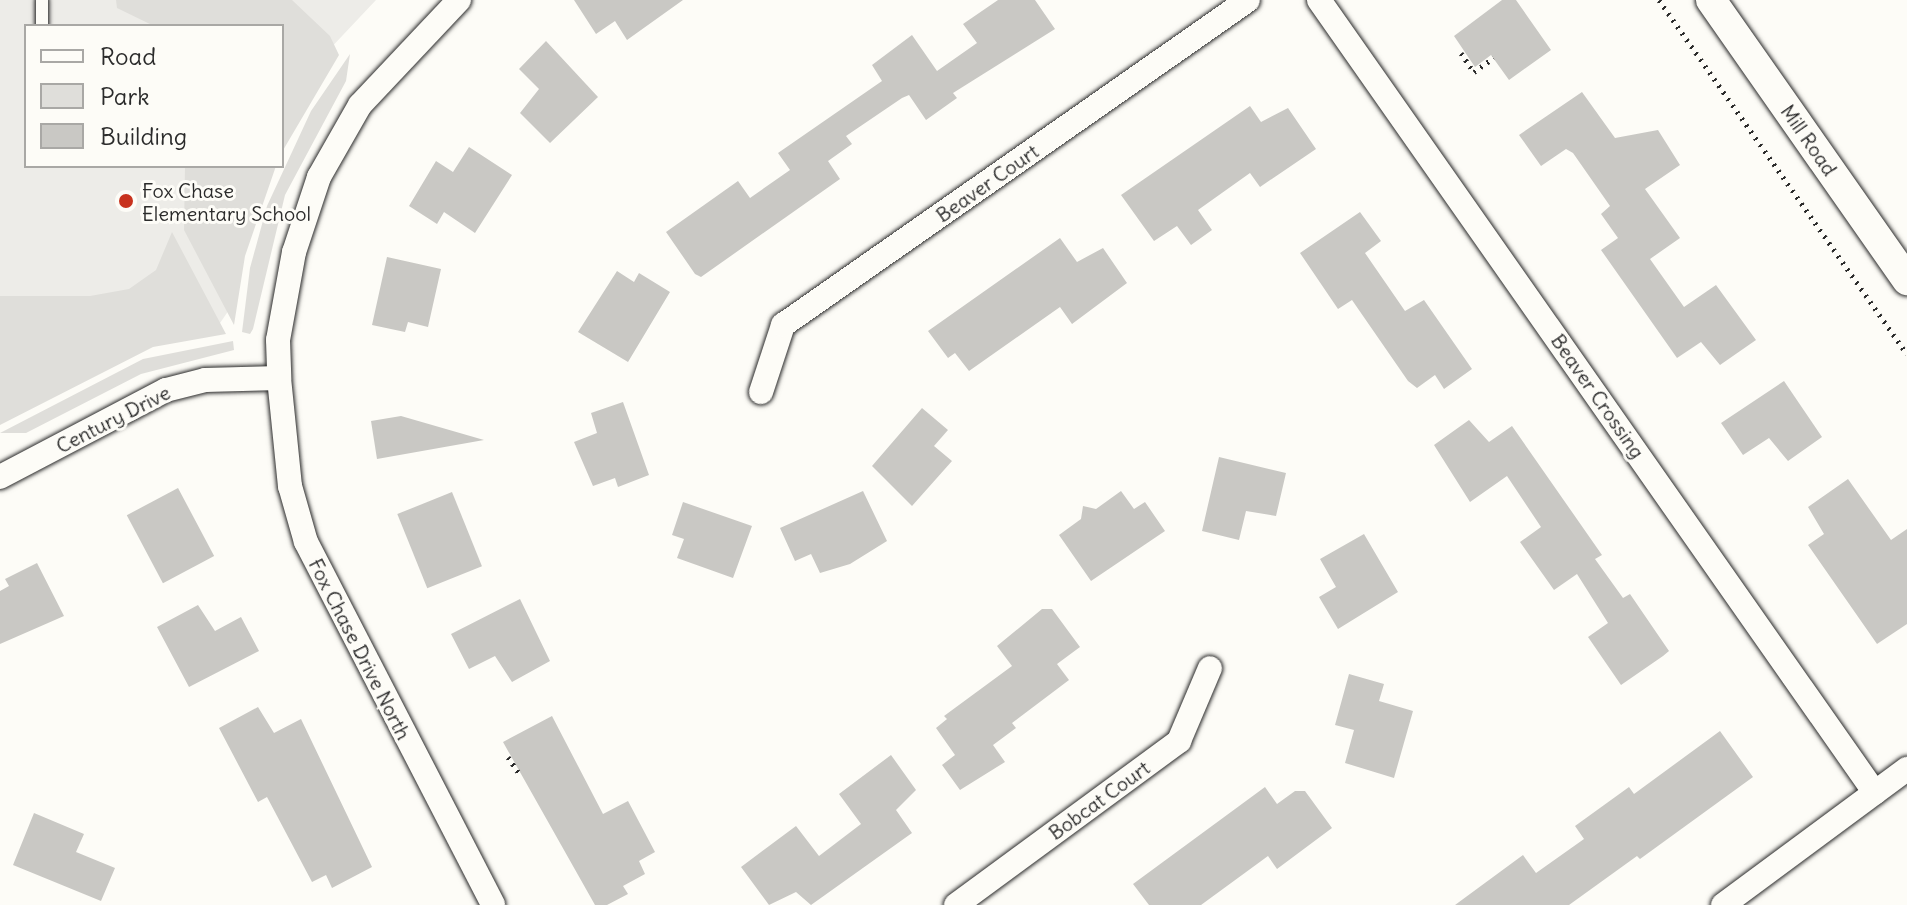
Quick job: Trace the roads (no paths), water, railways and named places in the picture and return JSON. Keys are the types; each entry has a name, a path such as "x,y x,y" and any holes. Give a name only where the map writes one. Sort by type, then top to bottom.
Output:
{"street":[{"name":"Fox Chase Drive North","path":"459,0 360,105 319,177 294,252 278,340 279,378 290,486 306,542 493,905"},
{"name":"Beaver Court","path":"761,392 783,325 1248,0"},
{"name":"Beaver Crossing","path":"1319,0 1875,793"},
{"name":"Mill Road","path":"1711,0 1907,280"},
{"name":"Century Drive","path":"0,477 166,390 205,380 279,378"},
{"name":"Bobcat Court","path":"956,905 1179,741 1210,668"},
{"path":"1723,905 1907,769"}],"lane":[{"path":"42,0 42,24"}],"place":[{"name":"Fox Chase Elementary School","path":"126,201"}]}
